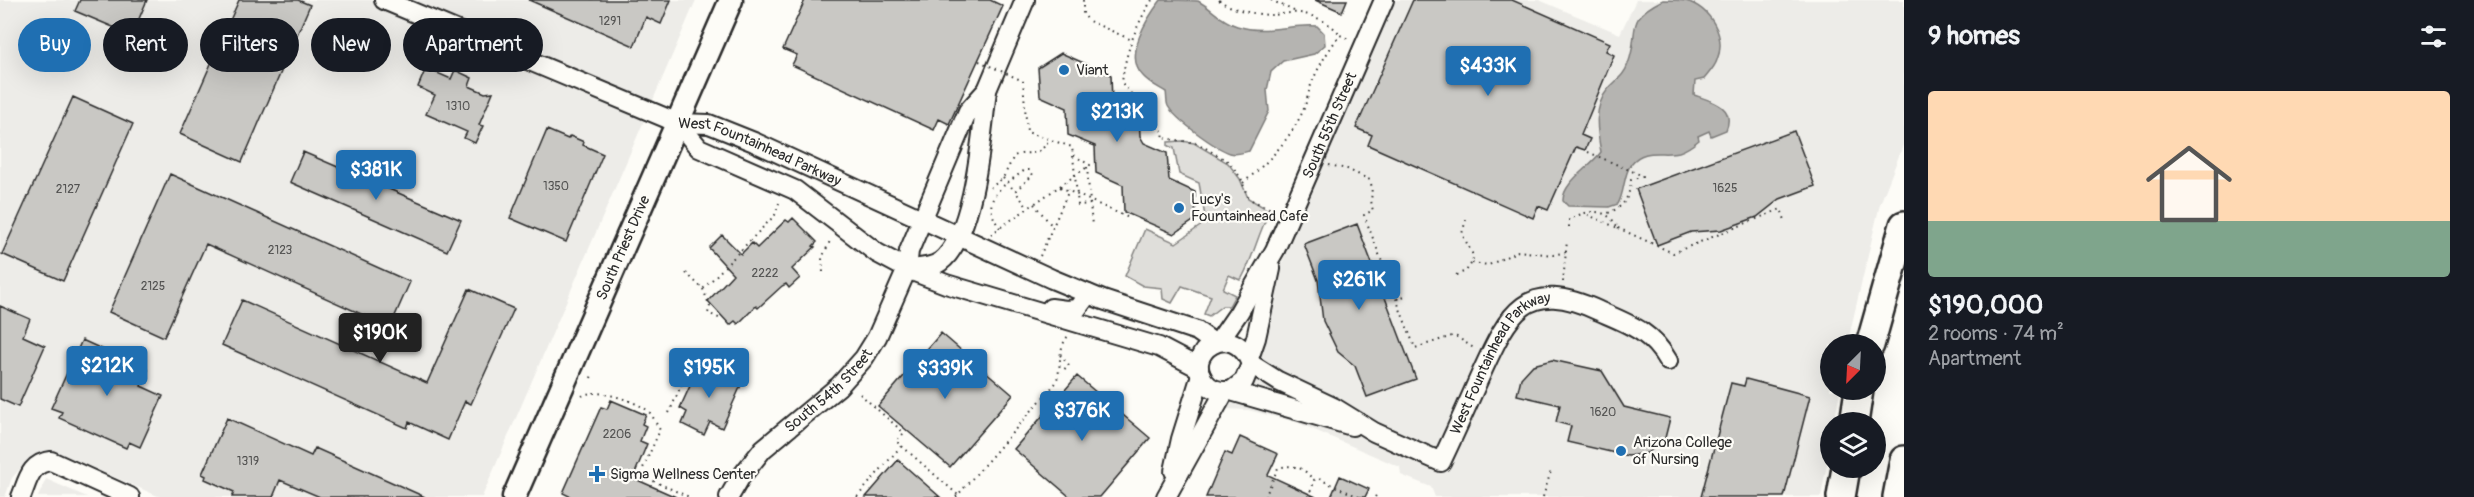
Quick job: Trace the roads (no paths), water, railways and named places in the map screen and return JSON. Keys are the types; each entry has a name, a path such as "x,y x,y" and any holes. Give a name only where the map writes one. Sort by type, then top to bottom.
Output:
{"highway":[{"path":"1873,334 1904,225"},
{"path":"1897,497 1904,460"},
{"path":"1841,497 1844,478"}],"main road":[{"name":"South Priest Drive","path":"514,497 731,0"}],"street":[{"path":"384,0 678,123"},
{"path":"907,269 930,266 941,261 959,237 977,180 987,90 1026,0"},
{"name":"South 55th Street","path":"1216,342 1239,312 1275,250 1384,0"},
{"path":"922,220 968,111 987,90"},
{"name":"West Fountainhead Parkway","path":"678,123 709,124 734,133 1088,294 1197,331 1216,342"},
{"name":"West Fountainhead Parkway","path":"678,123 699,148 795,190 877,253 907,269 936,281 1023,308 1159,347 1200,372"},
{"name":"South 54th Street","path":"729,497 740,478 763,449 839,386 864,358 877,337 907,269 909,251 922,220"},
{"name":"South 55th Street","path":"1250,361 1275,250"},
{"path":"1023,308 1077,309 1088,294"},
{"name":"West Fountainhead Parkway","path":"1250,361 1278,381 1335,408 1374,432 1442,462 1504,325 1520,308 1545,298 1573,299 1637,328 1654,340 1668,361"},
{"path":"1225,340 1238,344 1250,361 1245,381 1228,391 1169,491 1200,372 1202,354 1216,342 1225,340"},
{"path":"1200,372 1210,387 1228,391"},
{"name":"West Fountainhead Parkway","path":"1228,391 1374,432"},
{"path":"21,497 34,468 40,462 51,461 130,497"}],"place":[{"name":"Viant","path":"1064,70"},
{"name":"Lucy's Fountainhead Cafe","path":"1179,208"},
{"name":"Arizona College of Nursing","path":"1621,451"},
{"name":"Sigma Wellness Center","path":"597,474"}]}
